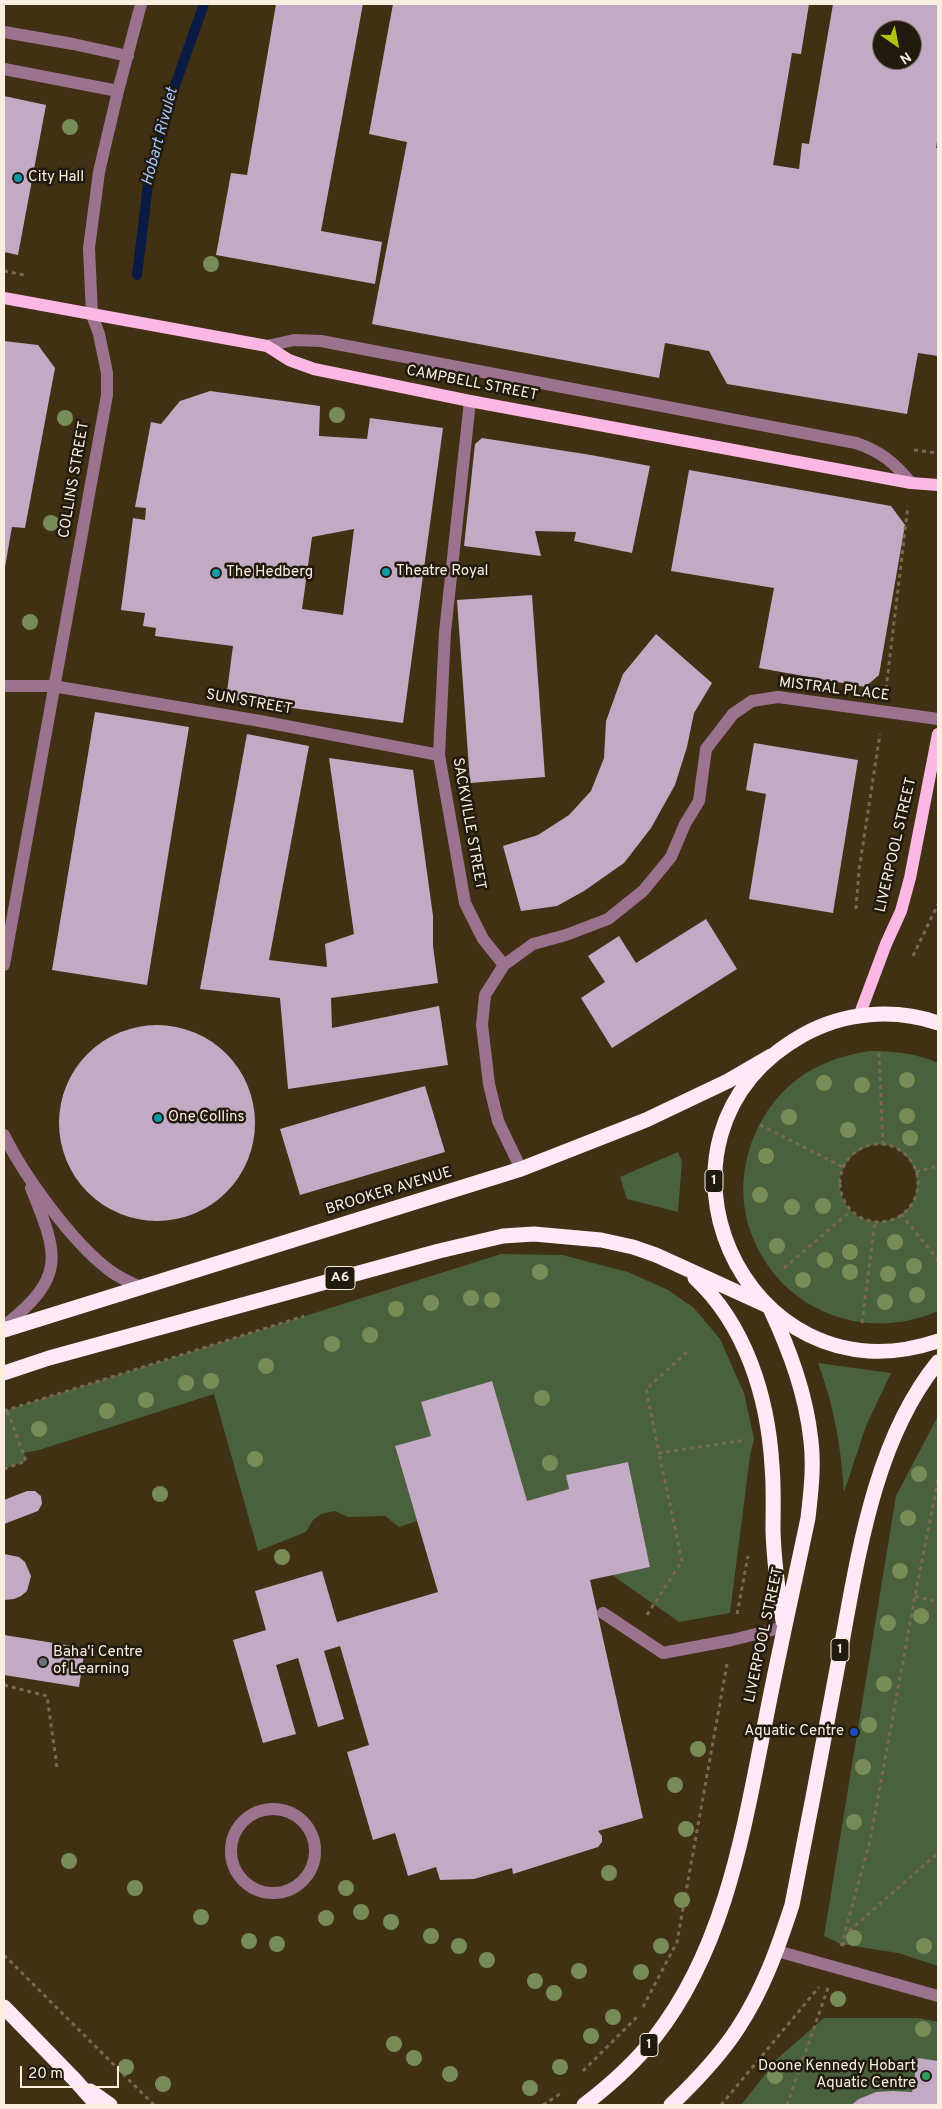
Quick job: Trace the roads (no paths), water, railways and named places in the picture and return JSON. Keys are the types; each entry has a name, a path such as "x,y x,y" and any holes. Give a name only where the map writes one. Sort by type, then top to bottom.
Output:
{"highway":[{"name":"1","path":"938,1019 883,1014 835,1021 812,1030 771,1056 750,1079 727,1119 716,1164 714,1187 722,1232 730,1253 750,1286 769,1307 795,1327 839,1346 870,1351 896,1351 922,1347 938,1341"},
{"name":"1","path":"907,1015 938,1023"},
{"name":"BROOKER AVENUE","path":"4,1330 521,1169 654,1116 728,1081 771,1056"},
{"name":"A6","path":"4,1373 106,1342 439,1251 503,1236 534,1234 566,1235 633,1247 769,1307"},
{"path":"678,1266 709,1291 728,1317 746,1350 760,1390 770,1442 775,1564 784,1628"},
{"name":"LIVERPOOL STREET","path":"584,2105 630,2066 674,2011 697,1970 715,1929 741,1840 808,1518 812,1477 812,1442 806,1410 795,1368 769,1307"},
{"name":"1","path":"671,2105 711,2063 738,2028 758,1994 777,1951 792,1905 857,1561 877,1485 899,1424 911,1400 938,1362"},
{"path":"4,2007 75,2080 96,2105"},
{"path":"75,2080 110,2105"}],"main road":[{"name":"CAMPBELL STREET","path":"4,298 267,346 289,360 314,369 470,401 911,483 938,485"},
{"name":"LIVERPOOL STREET","path":"859,1016 886,944 901,911 910,878 938,734"}],"street":[{"name":"COLLINS STREET","path":"4,964 107,395 107,373 99,334 92,315 89,248 99,172 141,4"},
{"path":"4,32 128,56"},
{"path":"4,69 118,91"},
{"path":"267,346 294,340 321,341 856,443 888,458 911,483"},
{"name":"SACKVILLE STREET","path":"470,401 445,632 439,755 465,903 483,939 504,965"},
{"name":"SUN STREET","path":"4,686 53,686 260,721 439,755"},
{"name":"MISTRAL PLACE","path":"504,965 533,944 566,935 608,919 643,891 671,856 685,824 699,801 706,749 733,714 752,701 778,697 938,719"},
{"path":"504,965 485,995 482,1025 489,1084 494,1104 507,1142 521,1169"},
{"path":"4,1135 23,1170 47,1230 52,1253 52,1266 40,1293 26,1308 4,1326"},
{"path":"23,1170 68,1229 99,1262 121,1278 142,1288"},
{"path":"603,1613 663,1653 784,1628"},
{"path":"267,1809 282,1809 296,1814 307,1824 314,1837 316,1850 314,1864 308,1876 286,1892 258,1891 245,1883 236,1871 231,1856 232,1840 239,1825 252,1814 267,1809"},
{"path":"777,1951 938,1996"}],"waterway":[{"name":"Hobart Rivulet","path":"137,275 148,184 173,91 204,4"}],"place":[{"name":"City Hall","path":"18,178"},
{"name":"Theatre Royal","path":"386,572"},
{"name":"The Hedberg","path":"216,573"},
{"name":"One Collins","path":"158,1118"},
{"name":"Baha'i Centre of Learning","path":"43,1662"},
{"name":"Aquatic Centre","path":"854,1732"},
{"name":"Doone Kennedy Hobart Aquatic Centre","path":"926,2076"}]}
